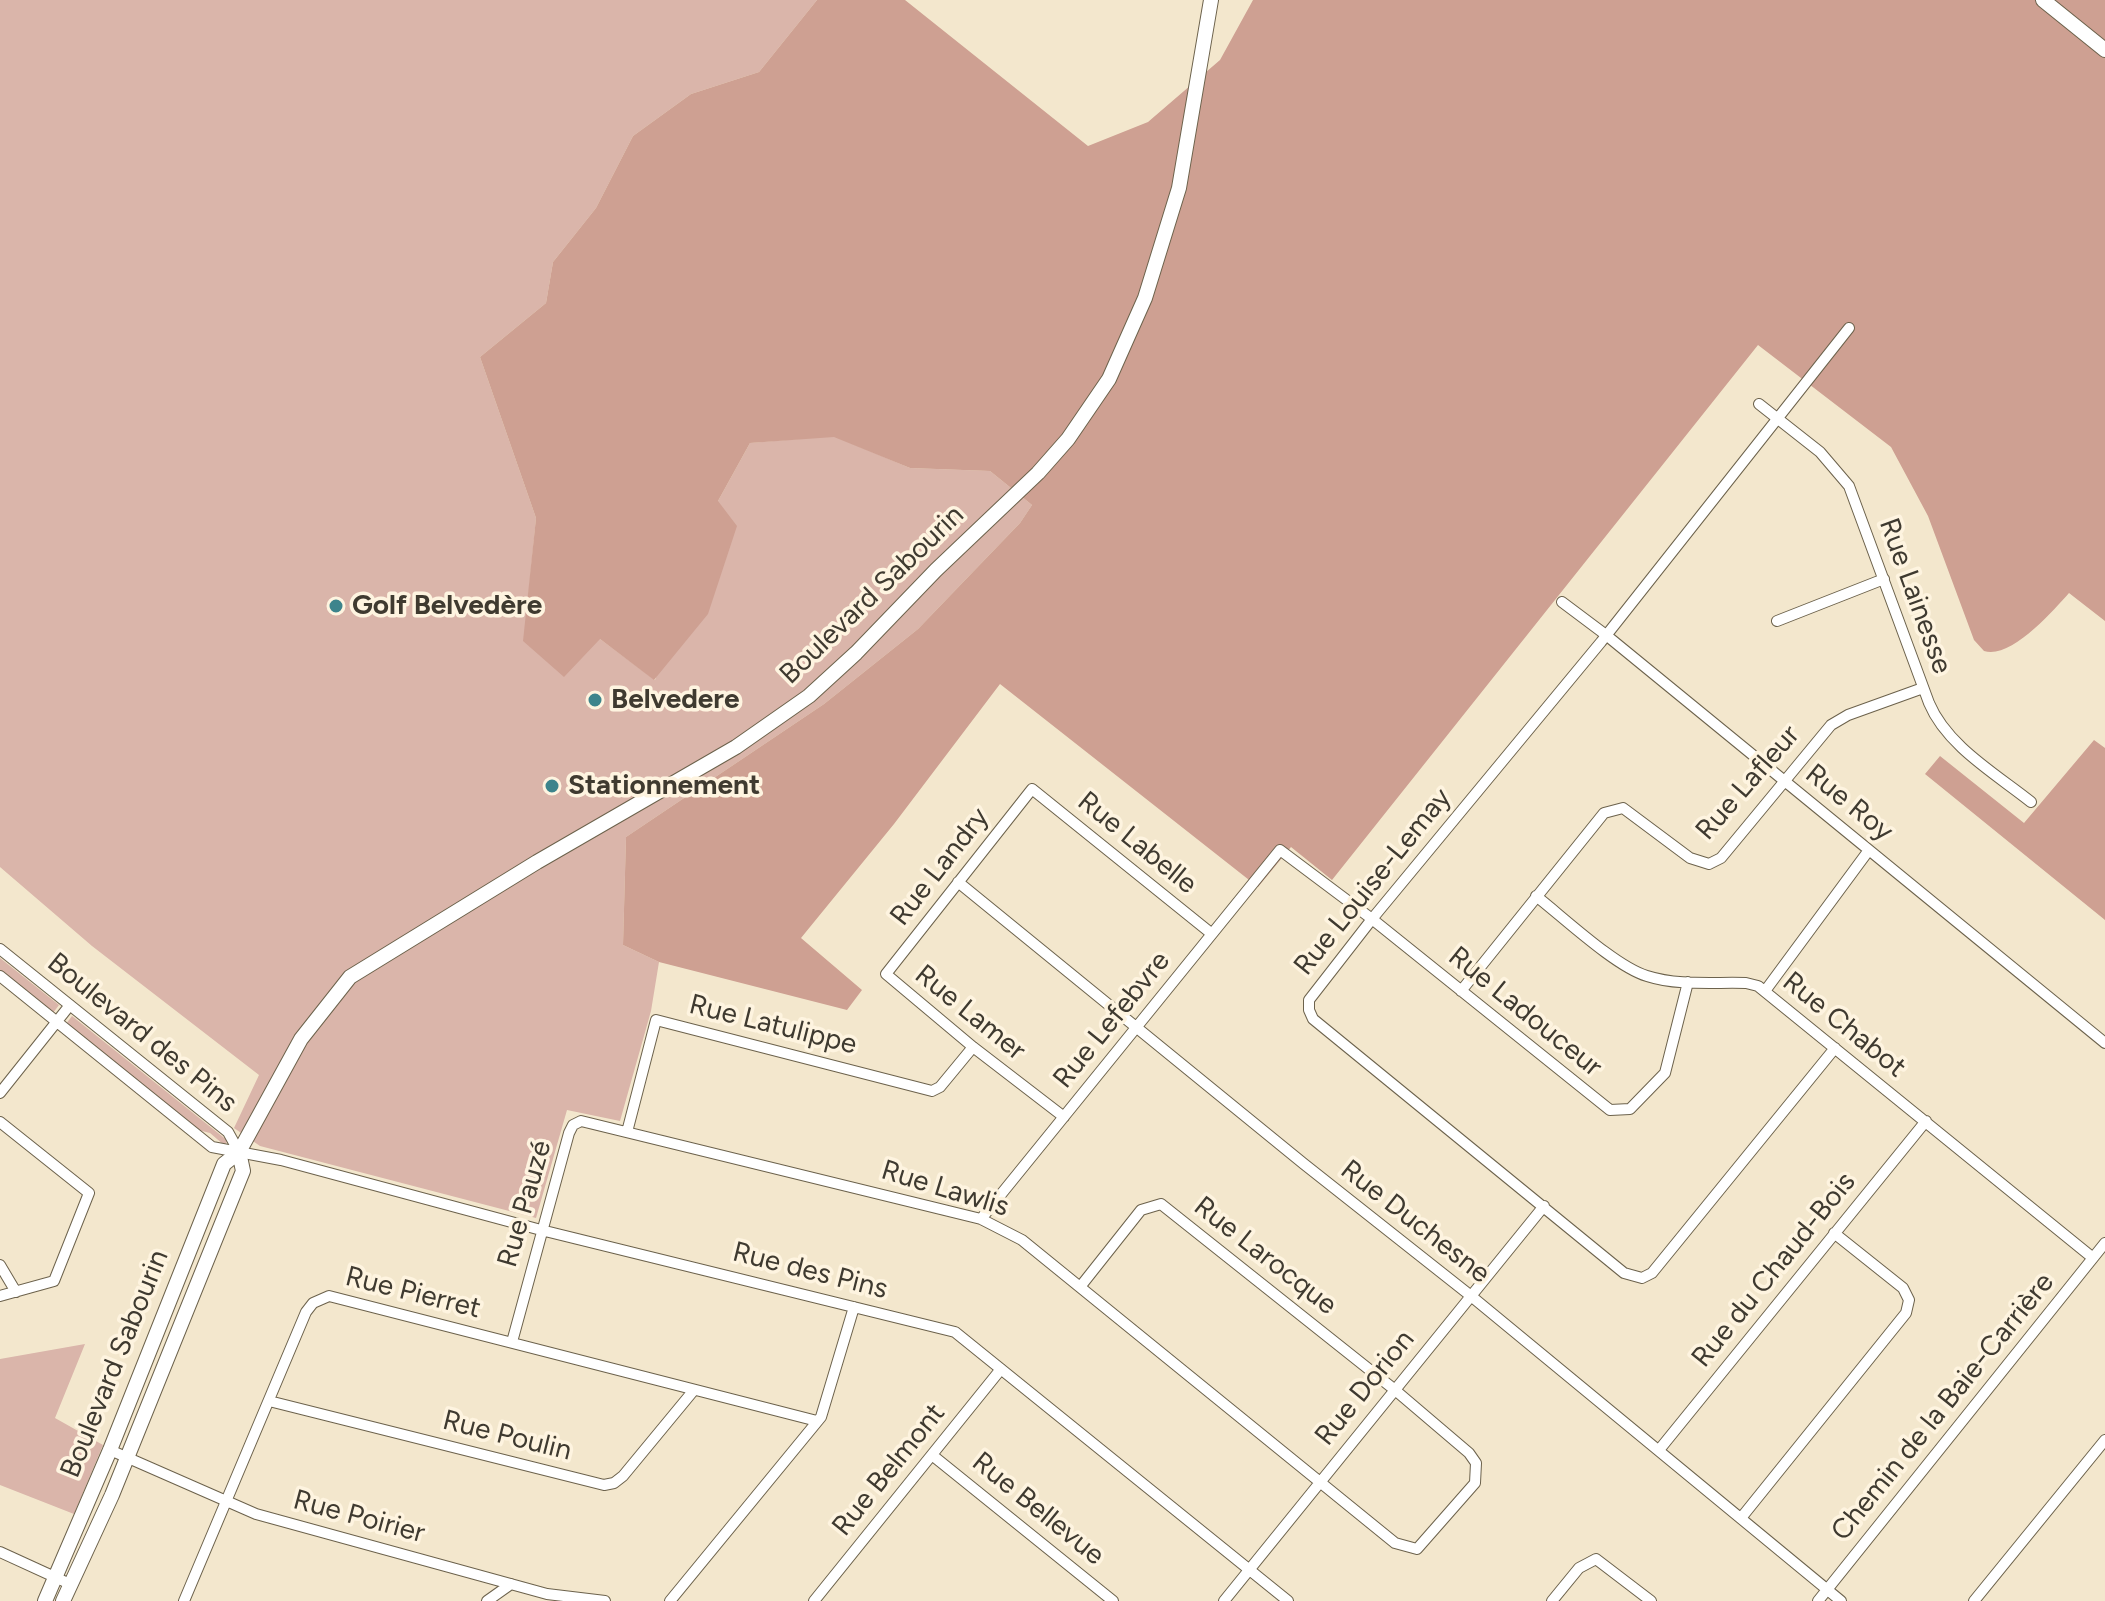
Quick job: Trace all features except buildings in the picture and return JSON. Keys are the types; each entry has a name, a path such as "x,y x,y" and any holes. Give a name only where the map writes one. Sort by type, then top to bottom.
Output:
{"street":[{"name":"Boulevard Sabourin","path":"45,1601 110,1450 224,1164 239,1152 301,1039 350,977 537,862 723,754 809,696 1038,473 1068,439 1109,379 1154,271 1179,188 1211,0"},
{"path":"2043,0 2105,50"},
{"name":"Rue Louise-Lemay","path":"1835,1048 1652,1273 1642,1278 1624,1273 1313,1019 1309,1000 1606,635 1849,328"},
{"name":"Rue Lainesse","path":"1759,404 1826,457 1845,479 1931,709 1945,731 2031,802"},
{"path":"1777,621 1884,579"},
{"name":"Rue Roy","path":"1562,602 2105,1043"},
{"name":"Rue Lafleur","path":"1461,991 1604,813 1623,808 1690,858 1709,864 1721,858 1837,721 1923,688"},
{"name":"Rue Landry","path":"886,974 1032,789"},
{"name":"Rue Labelle","path":"1032,789 1212,934"},
{"name":"Rue Ladouceur","path":"1280,850 1372,919 1610,1110 1630,1109 1665,1073 1688,982"},
{"name":"Rue Lefebvre","path":"981,1219 1280,850"},
{"path":"1765,991 1869,850"},
{"name":"Rue Duchesne","path":"958,882 1471,1296 1841,1601"},
{"name":"Rue Chabot","path":"1536,896 1639,973 1688,982 1746,983 1765,991 2093,1258"},
{"name":"Boulevard des Pins","path":"0,949 228,1132 239,1152"},
{"name":"Rue Lamer","path":"886,974 973,1047 1064,1117"},
{"name":"Boulevard des Pins","path":"0,976 212,1147 239,1152"},
{"path":"0,1093 70,1005"},
{"name":"Rue Latulippe","path":"627,1132 656,1020 932,1091 940,1087 973,1047"},
{"name":"Rue Lawlis","path":"573,1125 581,1121 981,1219 1022,1240 1395,1543 1417,1549 1475,1483 1476,1463 1469,1453 1395,1390"},
{"name":"Rue du Chaud-Bois","path":"1659,1450 1926,1121"},
{"path":"0,1122 89,1193 54,1281 0,1296"},
{"name":"Rue Pauzé","path":"512,1342 573,1125"},
{"name":"Boulevard Sabourin","path":"63,1601 126,1457 243,1171 239,1152"},
{"name":"Rue des Pins","path":"239,1152 955,1332 1288,1601"},
{"name":"Rue Larocque","path":"1080,1287 1141,1210 1161,1204 1395,1390"},
{"name":"Rue Dorion","path":"1224,1601 1544,1206"},
{"path":"1741,1518 1906,1313 1909,1300 1903,1288 1834,1233"},
{"name":"Chemin de la Baie-Carrière","path":"1818,1601 2105,1243"},
{"path":"0,1265 16,1292"},
{"name":"Rue Pierret","path":"184,1601 306,1312 313,1303 329,1296 817,1421"},
{"path":"670,1601 821,1417 854,1307"},
{"name":"Rue Belmont","path":"814,1601 1001,1369"},
{"name":"Rue Poulin","path":"269,1401 604,1485 614,1483 623,1476 694,1390"},
{"path":"1974,1601 2105,1440"},
{"name":"Rue Poirier","path":"110,1450 256,1514 547,1594 605,1601"},
{"name":"Rue Bellevue","path":"932,1455 1113,1601"},
{"path":"0,1552 70,1584"},
{"path":"1552,1601 1579,1568 1596,1559 1651,1601"},
{"path":"487,1601 511,1584"}],"shaded area":[{"path":"0,0 817,0 759,72 691,94 633,136 596,208 553,262 546,303 480,357 536,518 524,641 600,639 655,680 718,501 750,443 834,436 910,468 990,471 1032,505 1020,523 918,629 824,704 626,837 623,945 659,962 651,1011 620,1121 567,1110 536,1218 260,1146 234,1128 259,1075 92,946 0,867"},
{"path":"817,0 905,0 1088,146 1148,122 1220,60 1253,0 2105,0 2105,621 2069,593 2042,622 2018,641 1994,652 1984,651 1974,640 1928,516 1891,447 1758,345 1332,880 1291,847 1258,887 1000,684 894,824 801,938 862,990 847,1010 659,962 623,945 626,837 824,704 918,629 1020,523 1032,505 990,471 910,468 834,437 750,443 718,501 737,526 708,614 654,680 600,639 564,677 523,641 536,518 480,357 546,303 553,262 596,208 633,136 691,94 759,72"},
{"path":"2094,740 2105,748 2105,920 1925,774 1940,756 2024,823"},
{"path":"0,958 59,1005 53,1013 0,970"},
{"path":"72,1016 228,1141 224,1145 210,1133 198,1130 66,1024"},
{"path":"85,1344 55,1418 103,1445 74,1514 0,1485 0,1359"}],"place":[{"name":"Golf Belvedère","path":"336,606"},
{"name":"Belvedere","path":"595,700"},
{"name":"Stationnement","path":"552,786"}]}
